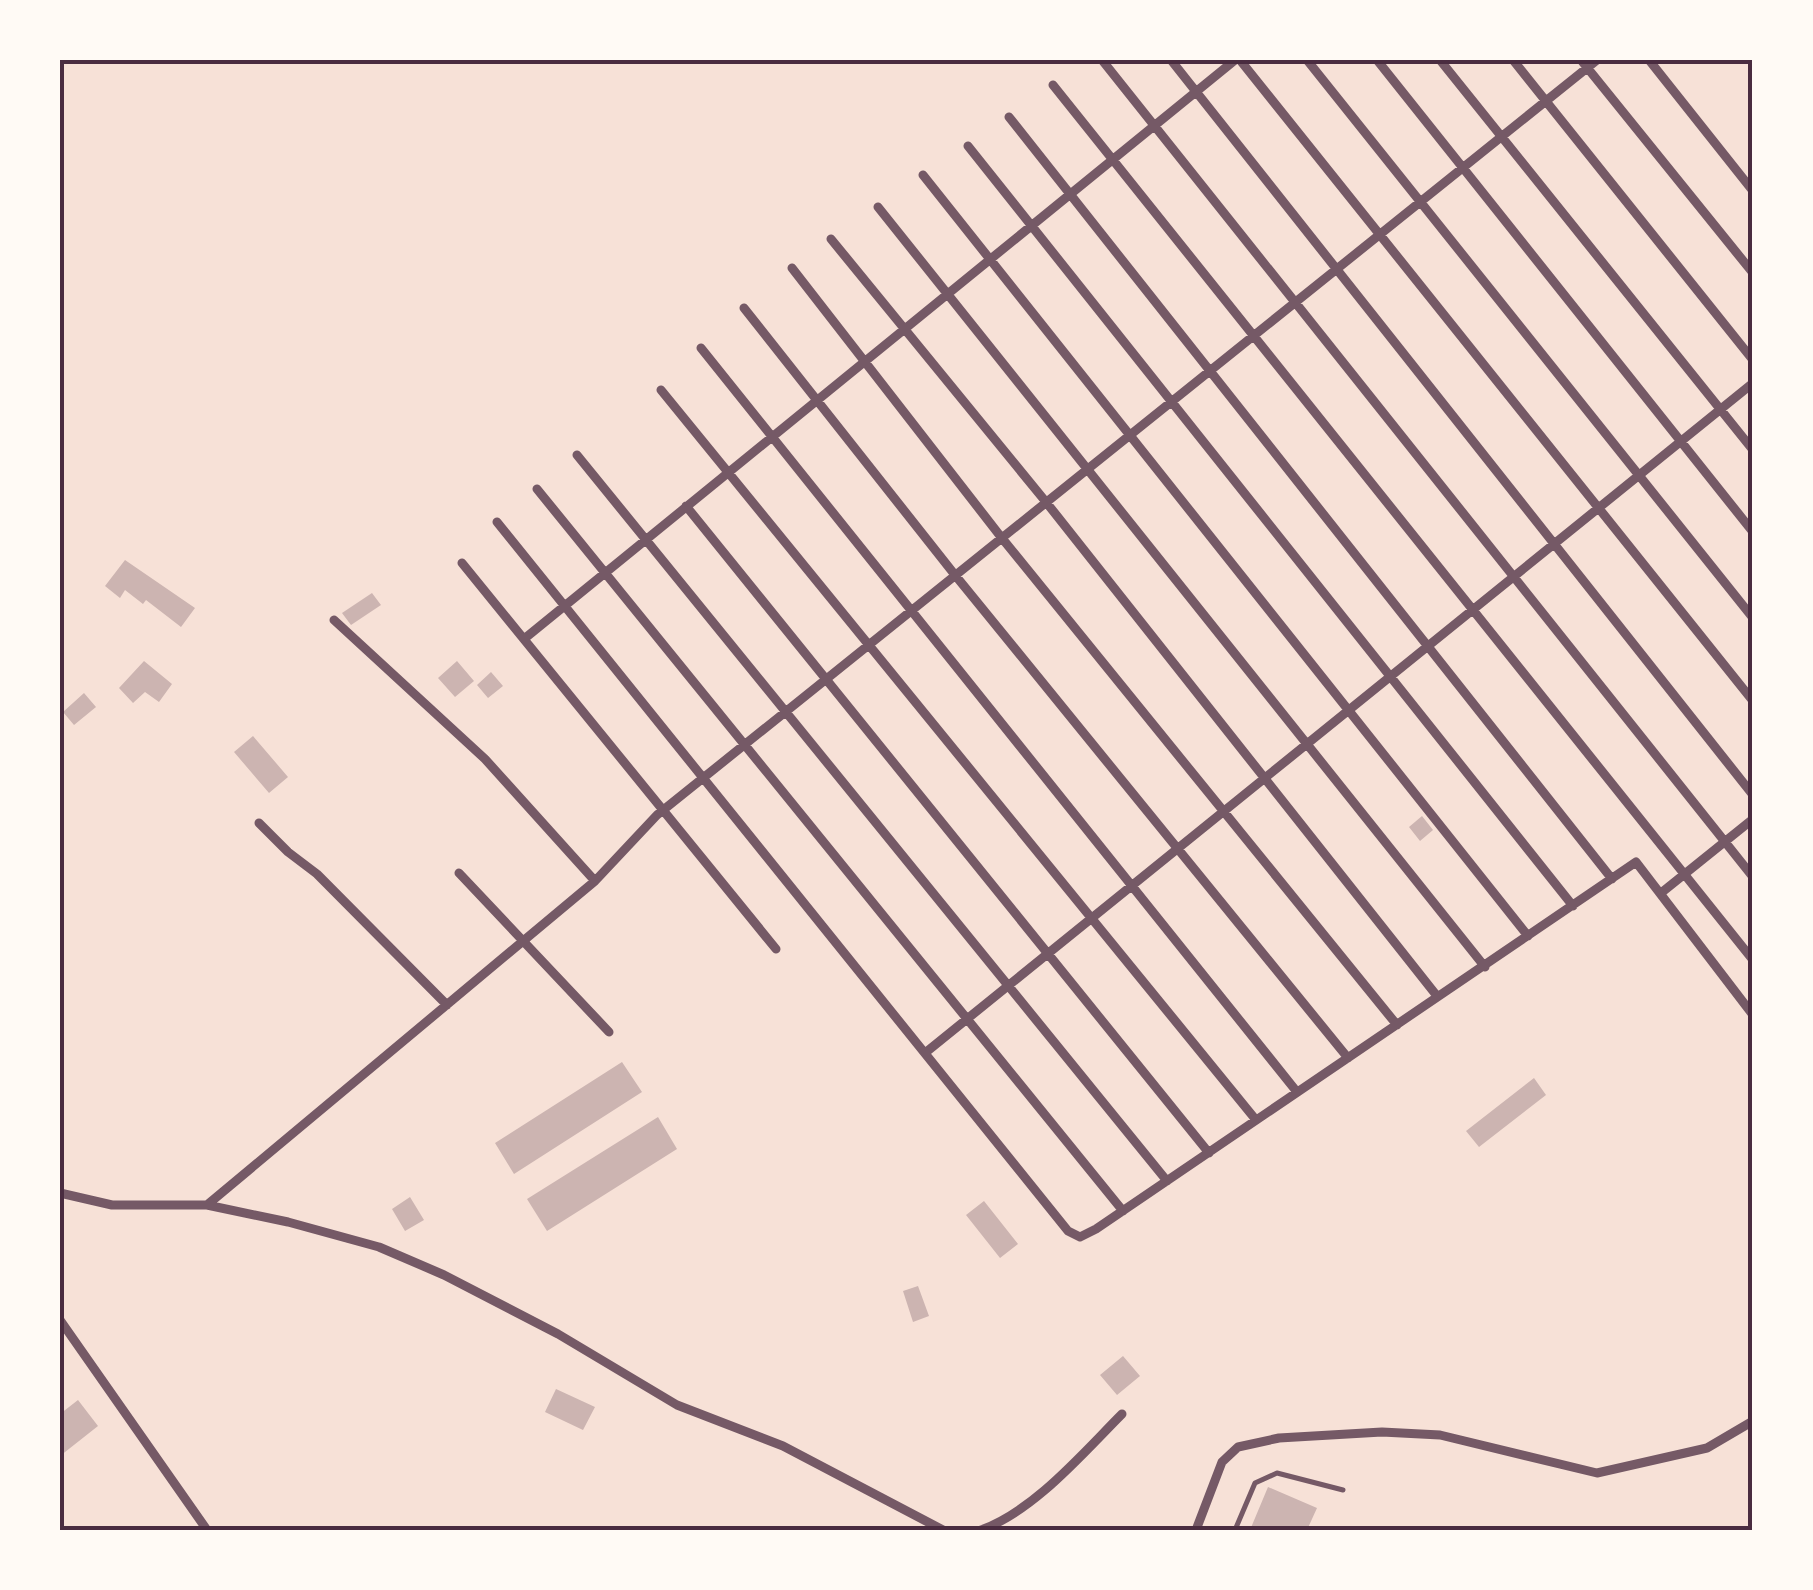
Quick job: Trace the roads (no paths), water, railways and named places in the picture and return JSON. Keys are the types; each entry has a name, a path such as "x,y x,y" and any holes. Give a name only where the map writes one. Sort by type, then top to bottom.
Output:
{"street":[{"path":"1102,60 1753,878"},
{"path":"1170,60 1753,795"},
{"path":"524,639 1238,60 1753,701"},
{"path":"1307,60 1753,618"},
{"path":"1378,60 1753,532"},
{"path":"1440,60 1753,450"},
{"path":"1513,60 1753,360"},
{"path":"206,1205 596,881 663,810 1546,101 1584,64 1597,60"},
{"path":"1649,60 1753,191"},
{"path":"1584,64 1753,273"},
{"path":"1053,85 1753,960"},
{"path":"1009,117 1612,878"},
{"path":"968,146 1572,906"},
{"path":"923,176 1528,936"},
{"path":"878,206 1485,966"},
{"path":"831,240 1046,502 1437,996"},
{"path":"792,268 1001,538 1397,1025"},
{"path":"744,308 955,576 1348,1058"},
{"path":"701,348 1297,1092"},
{"path":"925,1053 1753,383"},
{"path":"661,390 1256,1120"},
{"path":"578,455 1167,1181"},
{"path":"537,489 1122,1211"},
{"path":"686,506 1209,1153"},
{"path":"497,522 1068,1232 1080,1237 1636,862 1753,1014"},
{"path":"462,564 776,949"},
{"path":"334,620 485,760 596,881"},
{"path":"1660,894 1753,819"},
{"path":"259,823 317,874 447,1005"},
{"path":"459,873 610,1032"},
{"path":"60,1193 112,1205 206,1205 379,1247 444,1274 558,1334 677,1405 783,1446 943,1530"},
{"path":"60,1320 208,1530"},
{"path":"981,1530 995,1525 1045,1489 1122,1414"},
{"path":"1196,1530 1222,1462 1238,1447 1279,1438 1382,1432 1440,1435 1597,1473 1707,1448 1753,1421"}],"lane":[{"path":"1235,1530 1255,1483 1277,1474 1343,1490"}]}
